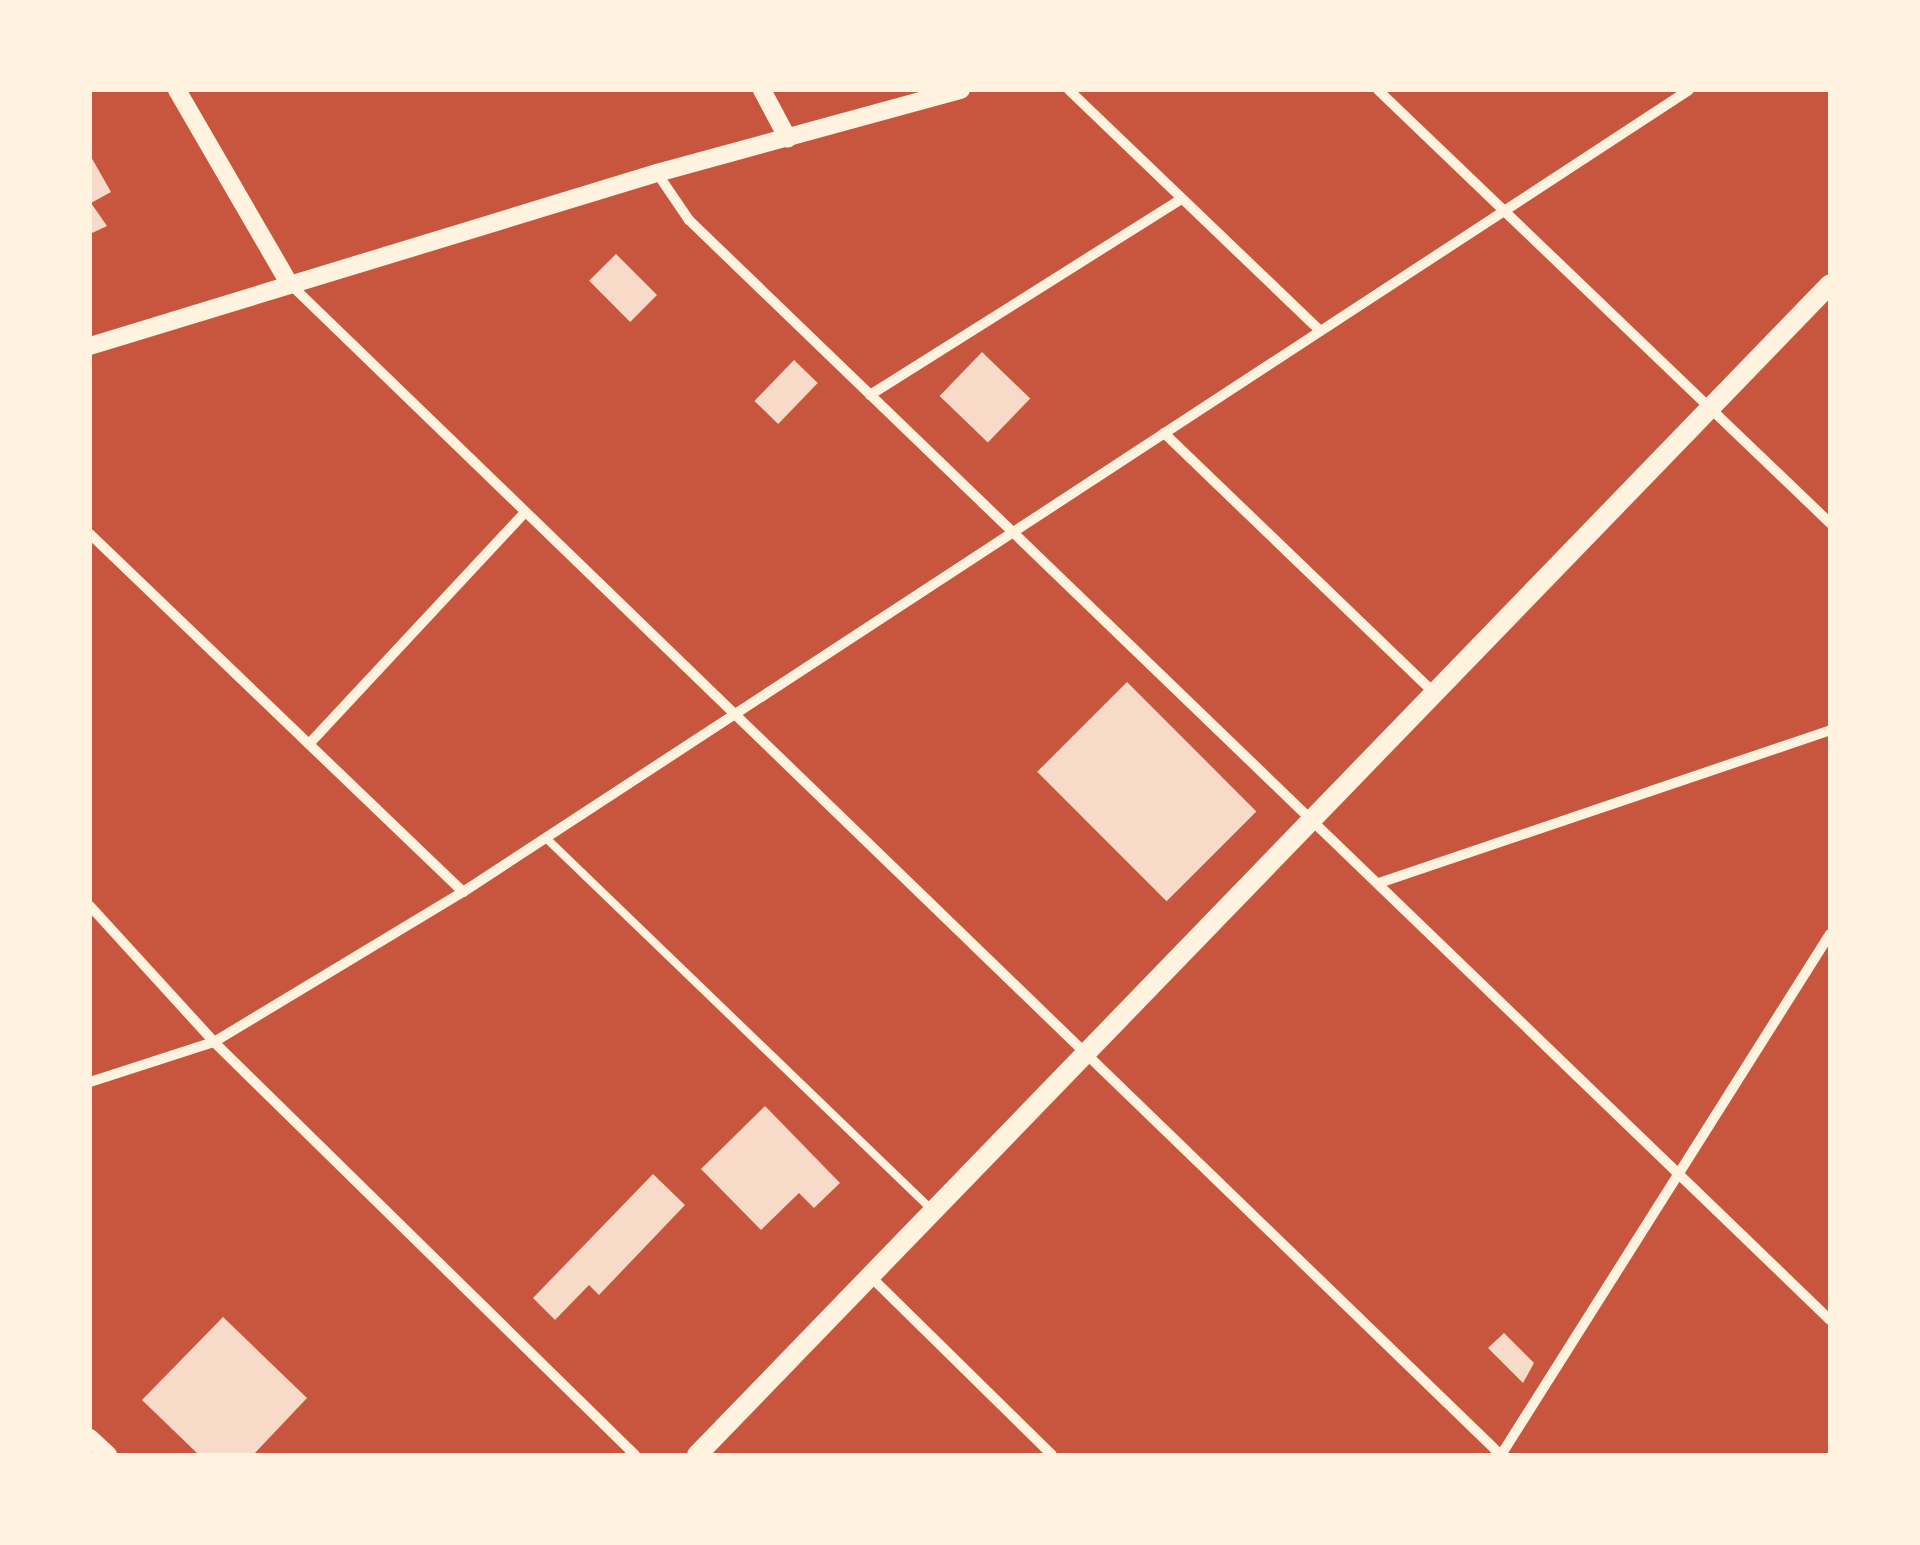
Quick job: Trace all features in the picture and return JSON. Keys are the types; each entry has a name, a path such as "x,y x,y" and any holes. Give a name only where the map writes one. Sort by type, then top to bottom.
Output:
{"main road":[{"path":"697,1455 935,1214 1830,284"}],"street":[{"path":"178,90 289,283 1501,1455 1830,934"},
{"path":"762,90 788,140"},
{"path":"90,346 657,173 961,90"},
{"path":"1068,90 1319,330"},
{"path":"1378,90 1499,212 1830,523"},
{"path":"90,1082 214,1042 463,892 1689,90"},
{"path":"657,173 689,220 1830,1320"},
{"path":"870,394 1180,199"},
{"path":"1164,433 1435,694"},
{"path":"309,744 526,512"},
{"path":"90,534 463,892"},
{"path":"1379,883 1830,730"},
{"path":"90,906 214,1042 635,1455"},
{"path":"872,1278 1052,1455"},
{"path":"90,1438 108,1455"}],"lane":[{"path":"546,838 935,1214"}],"building":[{"path":"90,155 111,192 91,203 107,226 90,234"},
{"path":"616,254 657,295 630,322 589,281"},
{"path":"982,352 1030,399 988,442 940,396"},
{"path":"794,360 818,383 778,424 754,401"},
{"path":"1127,682 1256,811 1167,901 1037,772"},
{"path":"765,1106 840,1183 814,1208 799,1193 761,1230 701,1169"},
{"path":"653,1174 685,1205 599,1295 589,1285 555,1320 533,1298"},
{"path":"223,1317 307,1398 253,1455 199,1455 142,1400"},
{"path":"1504,1333 1534,1363 1523,1383 1488,1348"}]}
